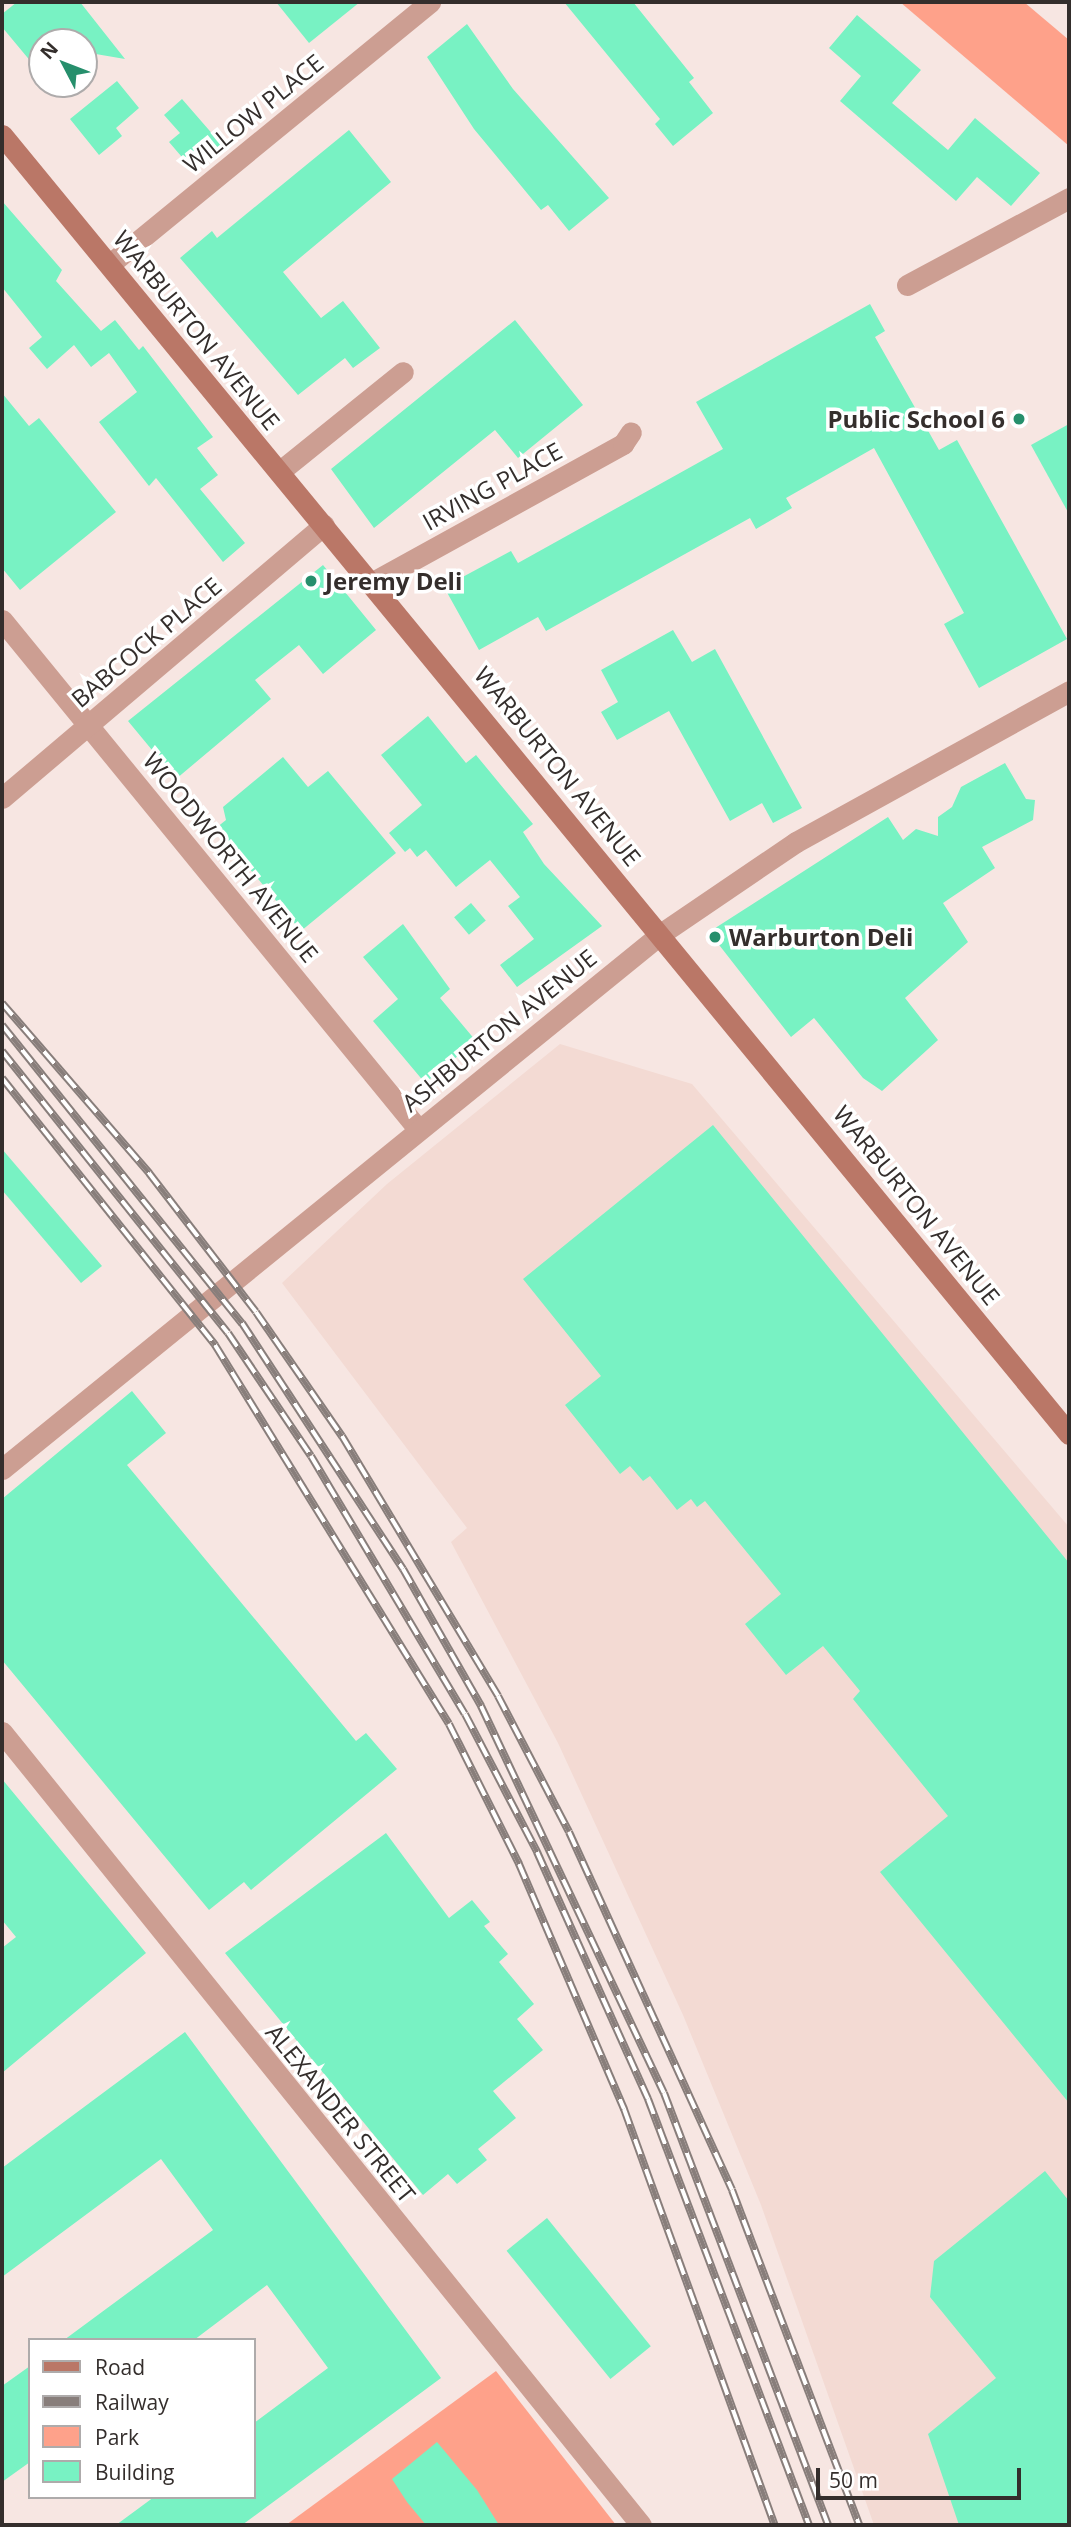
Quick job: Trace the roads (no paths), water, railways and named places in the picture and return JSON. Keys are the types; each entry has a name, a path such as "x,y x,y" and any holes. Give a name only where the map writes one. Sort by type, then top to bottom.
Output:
{"street":[{"name":"WILLOW PLACE","path":"110,264 430,2"},
{"name":"WARBURTON AVENUE","path":"2,135 662,933 1069,1434"},
{"path":"907,285 1069,198"},
{"path":"279,472 403,372"},
{"name":"IRVING PLACE","path":"373,582 623,443 631,432"},
{"name":"BABCOCK PLACE","path":"2,798 324,526"},
{"name":"WOODWORTH AVENUE","path":"2,620 90,724 418,1129"},
{"name":"ASHBURTON AVENUE","path":"2,1469 662,933 796,842 1069,691"},
{"name":"ALEXANDER STREET","path":"2,1732 640,2525"}],"railway":[{"path":"2,1003 149,1173 256,1312 342,1436 498,1696 569,1832 732,2190 859,2525"},
{"path":"2,1025 242,1323 403,1569 481,1706 664,2093 828,2525"},
{"path":"2,1051 228,1333 311,1456 465,1714 537,1852 648,2099 809,2525"},
{"path":"2,1078 215,1345 449,1724 519,1864 624,2109 775,2525"}],"place":[{"name":"Public School 6","path":"1019,419"},
{"name":"Jeremy Deli","path":"311,581"},
{"name":"Warburton Deli","path":"715,937"}]}
